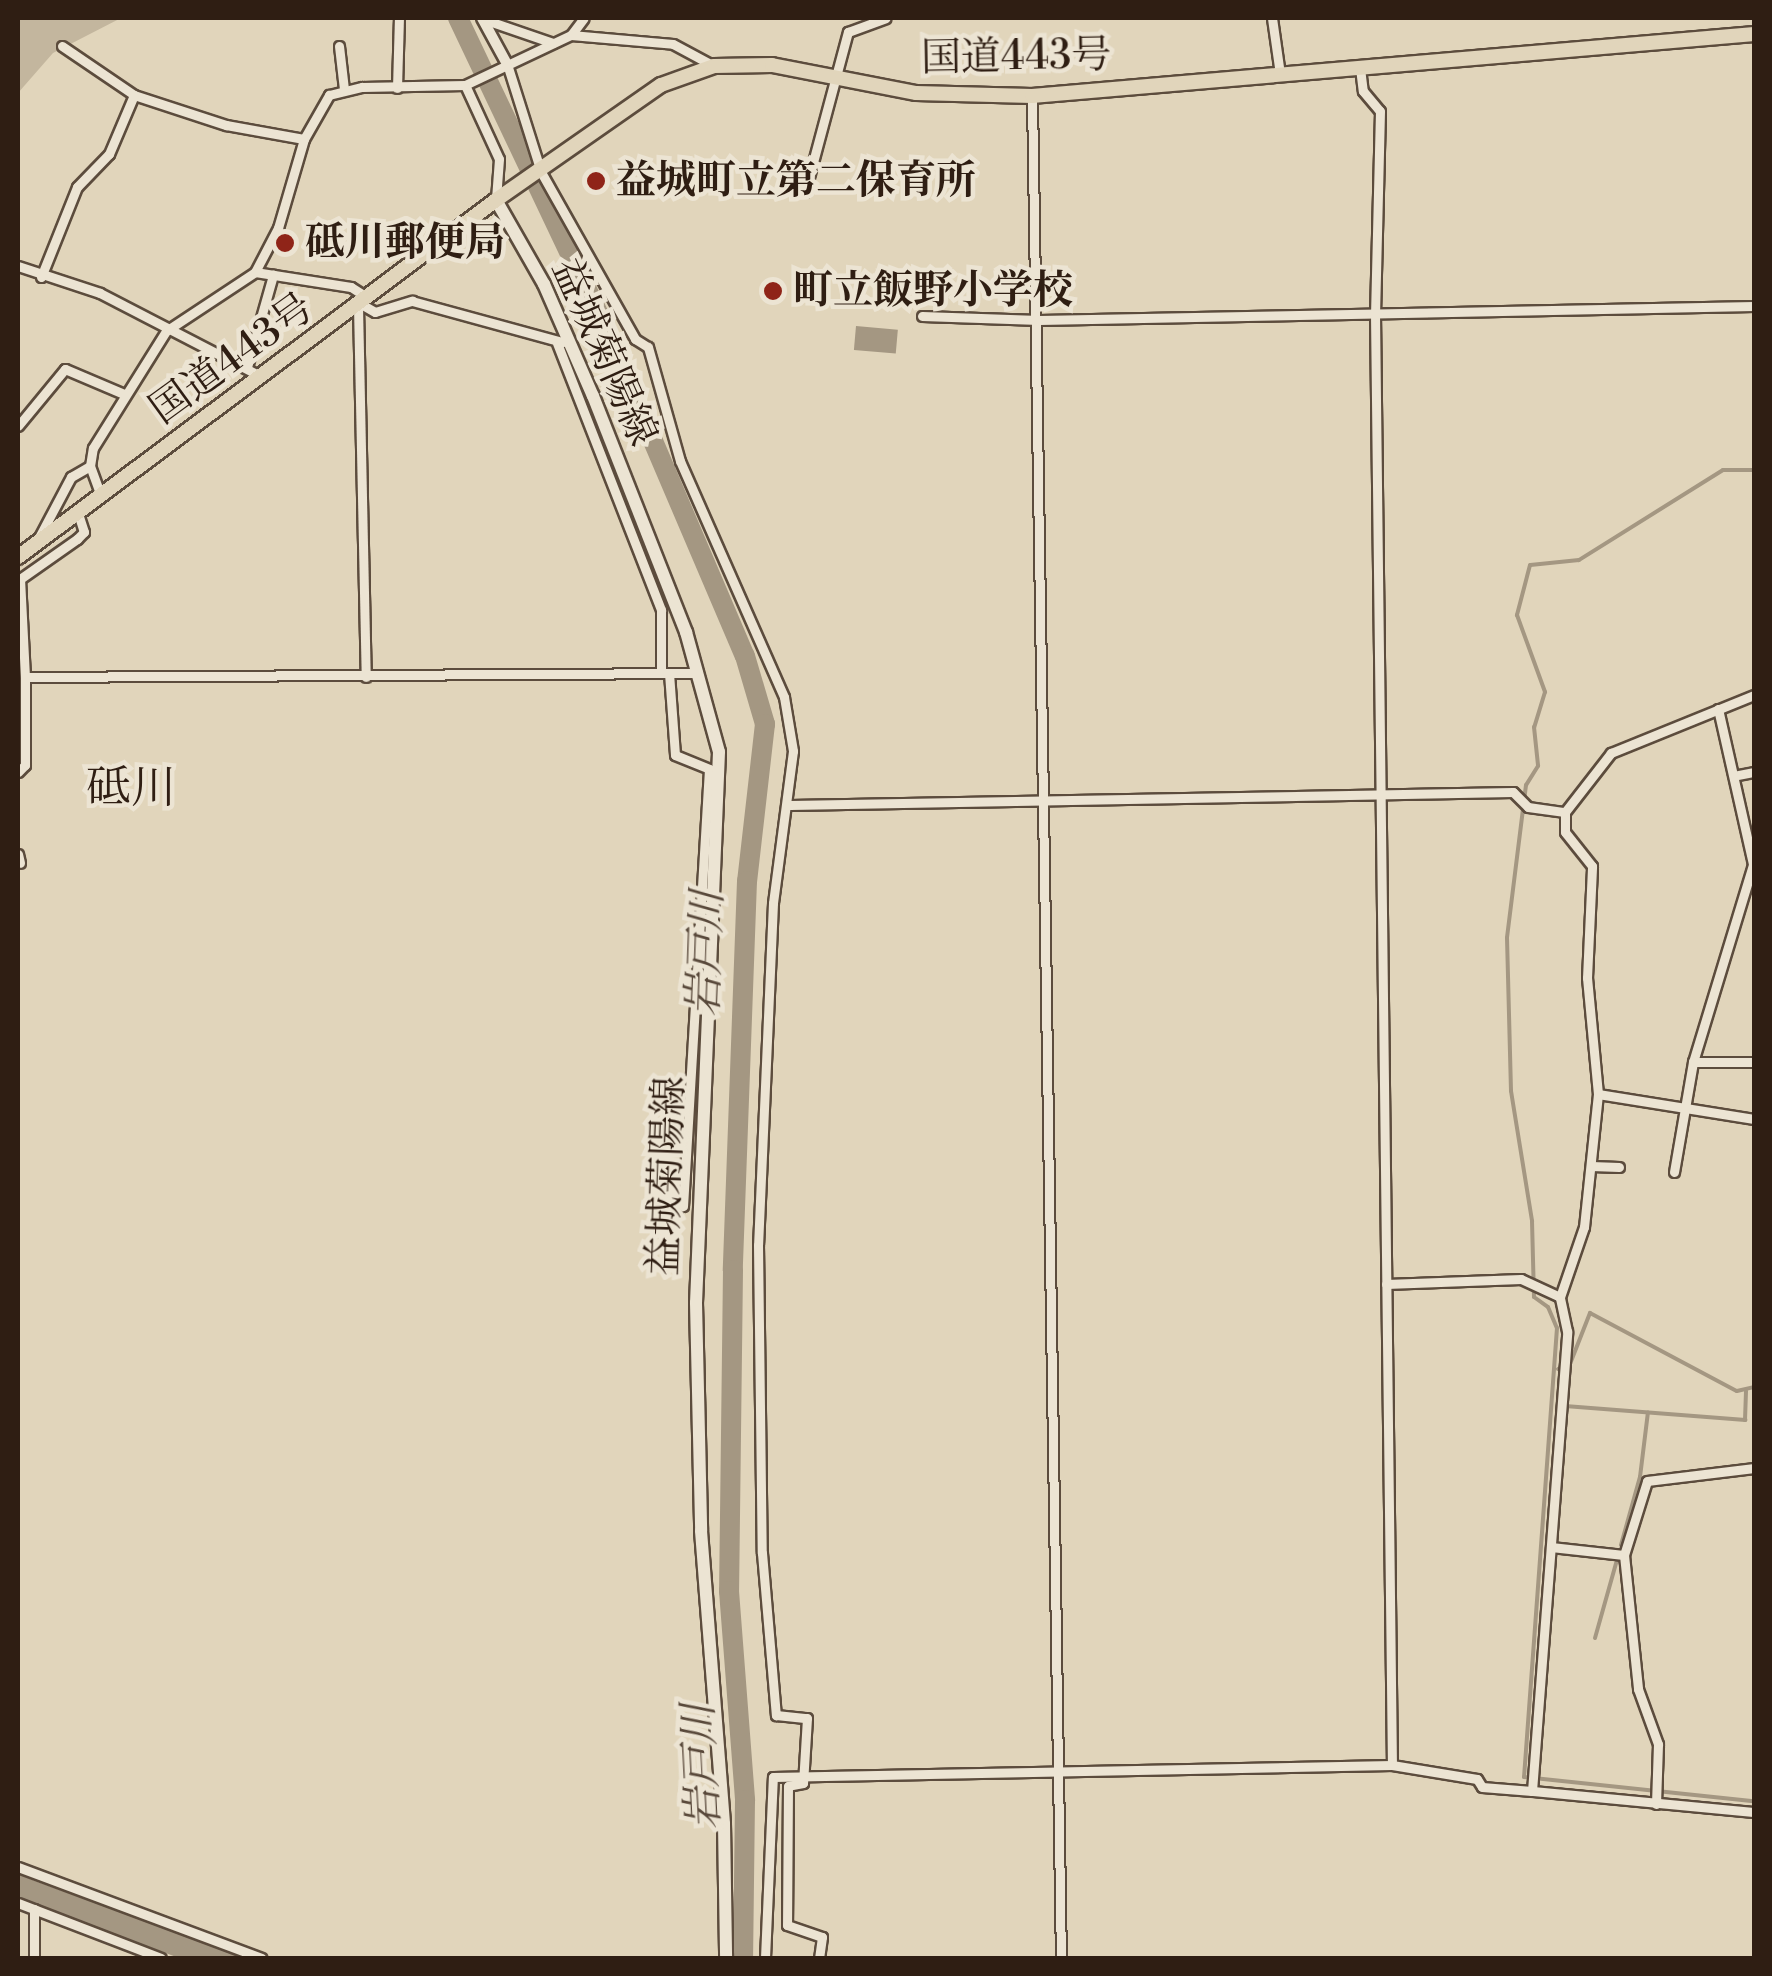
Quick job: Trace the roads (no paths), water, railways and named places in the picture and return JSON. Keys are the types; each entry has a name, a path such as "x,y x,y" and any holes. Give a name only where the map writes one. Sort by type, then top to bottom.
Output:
{"highway":[{"name":"国道443号","path":"18,557 502,197 660,85 714,66 772,66 916,93 1032,96 1754,34"}],"main road":[{"name":"益城菊陽線","path":"502,197 698,673 714,721 720,786 696,1303 701,1531 724,1824 726,1958"}],"street":[{"path":"397,88 399,18"},
{"path":"483,18 554,43"},
{"path":"483,18 540,172 635,339 648,347 680,461 784,696 792,750 790,805 773,903 758,1245 760,1498 776,1715 807,1718 804,1778"},
{"path":"36,544 71,477 90,466 124,394 166,332 255,272 278,228 304,139 329,95 344,89 465,85 571,35 584,18"},
{"path":"804,192 840,78 848,32 886,18"},
{"path":"1272,18 1280,74"},
{"path":"571,35 673,44 714,66"},
{"path":"62,46 134,95 226,125 304,139"},
{"path":"339,46 344,89"},
{"path":"1360,68 1363,91 1380,111 1375,314 1392,1765"},
{"path":"465,85 499,160 502,197"},
{"path":"40,277 77,188 109,154 134,95"},
{"path":"1032,96 1061,1958"},
{"path":"18,266 40,277 100,293 166,332 262,378"},
{"path":"255,272 351,287 362,303 375,312 412,301 564,342 661,610 664,673 675,755 709,769 684,1206"},
{"path":"247,368 274,275"},
{"path":"362,303 366,677"},
{"path":"922,316 1038,320 1754,306"},
{"path":"18,426 64,368 124,394"},
{"path":"90,466 101,497"},
{"path":"18,772 25,765 20,579 78,540 84,532 78,513"},
{"path":"25,677 698,673"},
{"path":"1532,1790 1567,1331 1560,1297 1584,1227 1598,1094 1587,978 1592,866 1564,832 1565,812 1611,753 1754,695"},
{"path":"1674,1172 1694,1062 1753,864 1738,775 1718,709"},
{"path":"1738,775 1754,772"},
{"path":"790,805 1513,792 1526,806 1565,812"},
{"path":"1694,1062 1754,1062"},
{"path":"1598,1094 1754,1119"},
{"path":"1591,1166 1620,1167"},
{"path":"1386,1284 1521,1279 1560,1297"},
{"path":"1656,1804 1658,1744 1638,1689 1624,1555 1647,1481 1754,1468"},
{"path":"1551,1546 1624,1555"},
{"path":"765,1958 774,1777 1392,1765 1477,1779 1482,1787 1754,1812"},
{"path":"804,1778 788,1786 787,1925 822,1937 819,1958"},
{"path":"18,1867 262,1958"},
{"path":"18,1903 161,1958"},
{"path":"34,1909 34,1958"}],"waterway":[{"name":"岩戸川","path":"458,18 601,319 745,656 765,724 747,881 733,1270 729,1591 745,1800 743,1958"},
{"path":"1754,470 1723,470 1579,560 1530,565 1517,615 1545,692 1534,727 1538,766 1526,785 1507,938 1511,1091 1532,1221 1534,1297 1548,1307 1557,1328 1524,1777 1754,1801"},
{"path":"1558,1369 1570,1364 1590,1313 1737,1391 1754,1387"},
{"path":"1565,1406 1745,1420 1746,1391"},
{"path":"1621,1545 1640,1477 1648,1412"},
{"path":"1595,1638 1618,1556"}],"place":[{"name":"益城町立第二保育所","path":"596,181"},
{"name":"砥川郵便局","path":"285,243"},
{"name":"町立飯野小学校","path":"773,291"}],"district":[{"name":"砥川","path":"131,789"}]}
